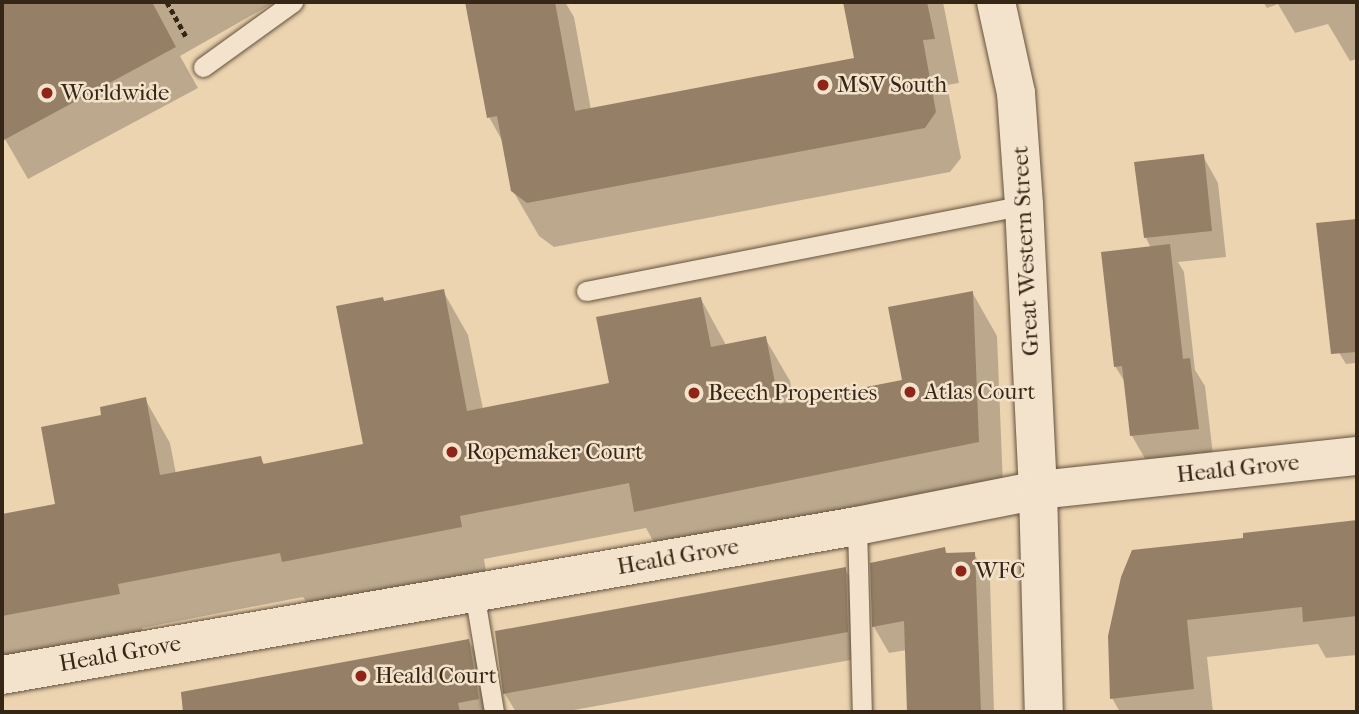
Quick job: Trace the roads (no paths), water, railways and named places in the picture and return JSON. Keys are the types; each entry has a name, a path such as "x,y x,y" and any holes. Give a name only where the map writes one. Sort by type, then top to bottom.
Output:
{"street":[{"name":"Great Western Street","path":"996,2 1016,93 1024,205 1038,490 1044,712"},
{"name":"Heald Grove","path":"2,675 857,526 1038,490 1357,456"}],"lane":[{"path":"203,67 293,2"},
{"path":"586,291 1024,205"},
{"path":"857,526 862,712"},
{"path":"474,592 494,712"}],"place":[{"name":"MSV South","path":"823,85"},
{"name":"Worldwide","path":"47,93"},
{"name":"Atlas Court","path":"910,392"},
{"name":"Beech Properties","path":"694,393"},
{"name":"Ropemaker Court","path":"452,452"},
{"name":"WFC","path":"961,571"},
{"name":"Heald Court","path":"361,676"}]}
